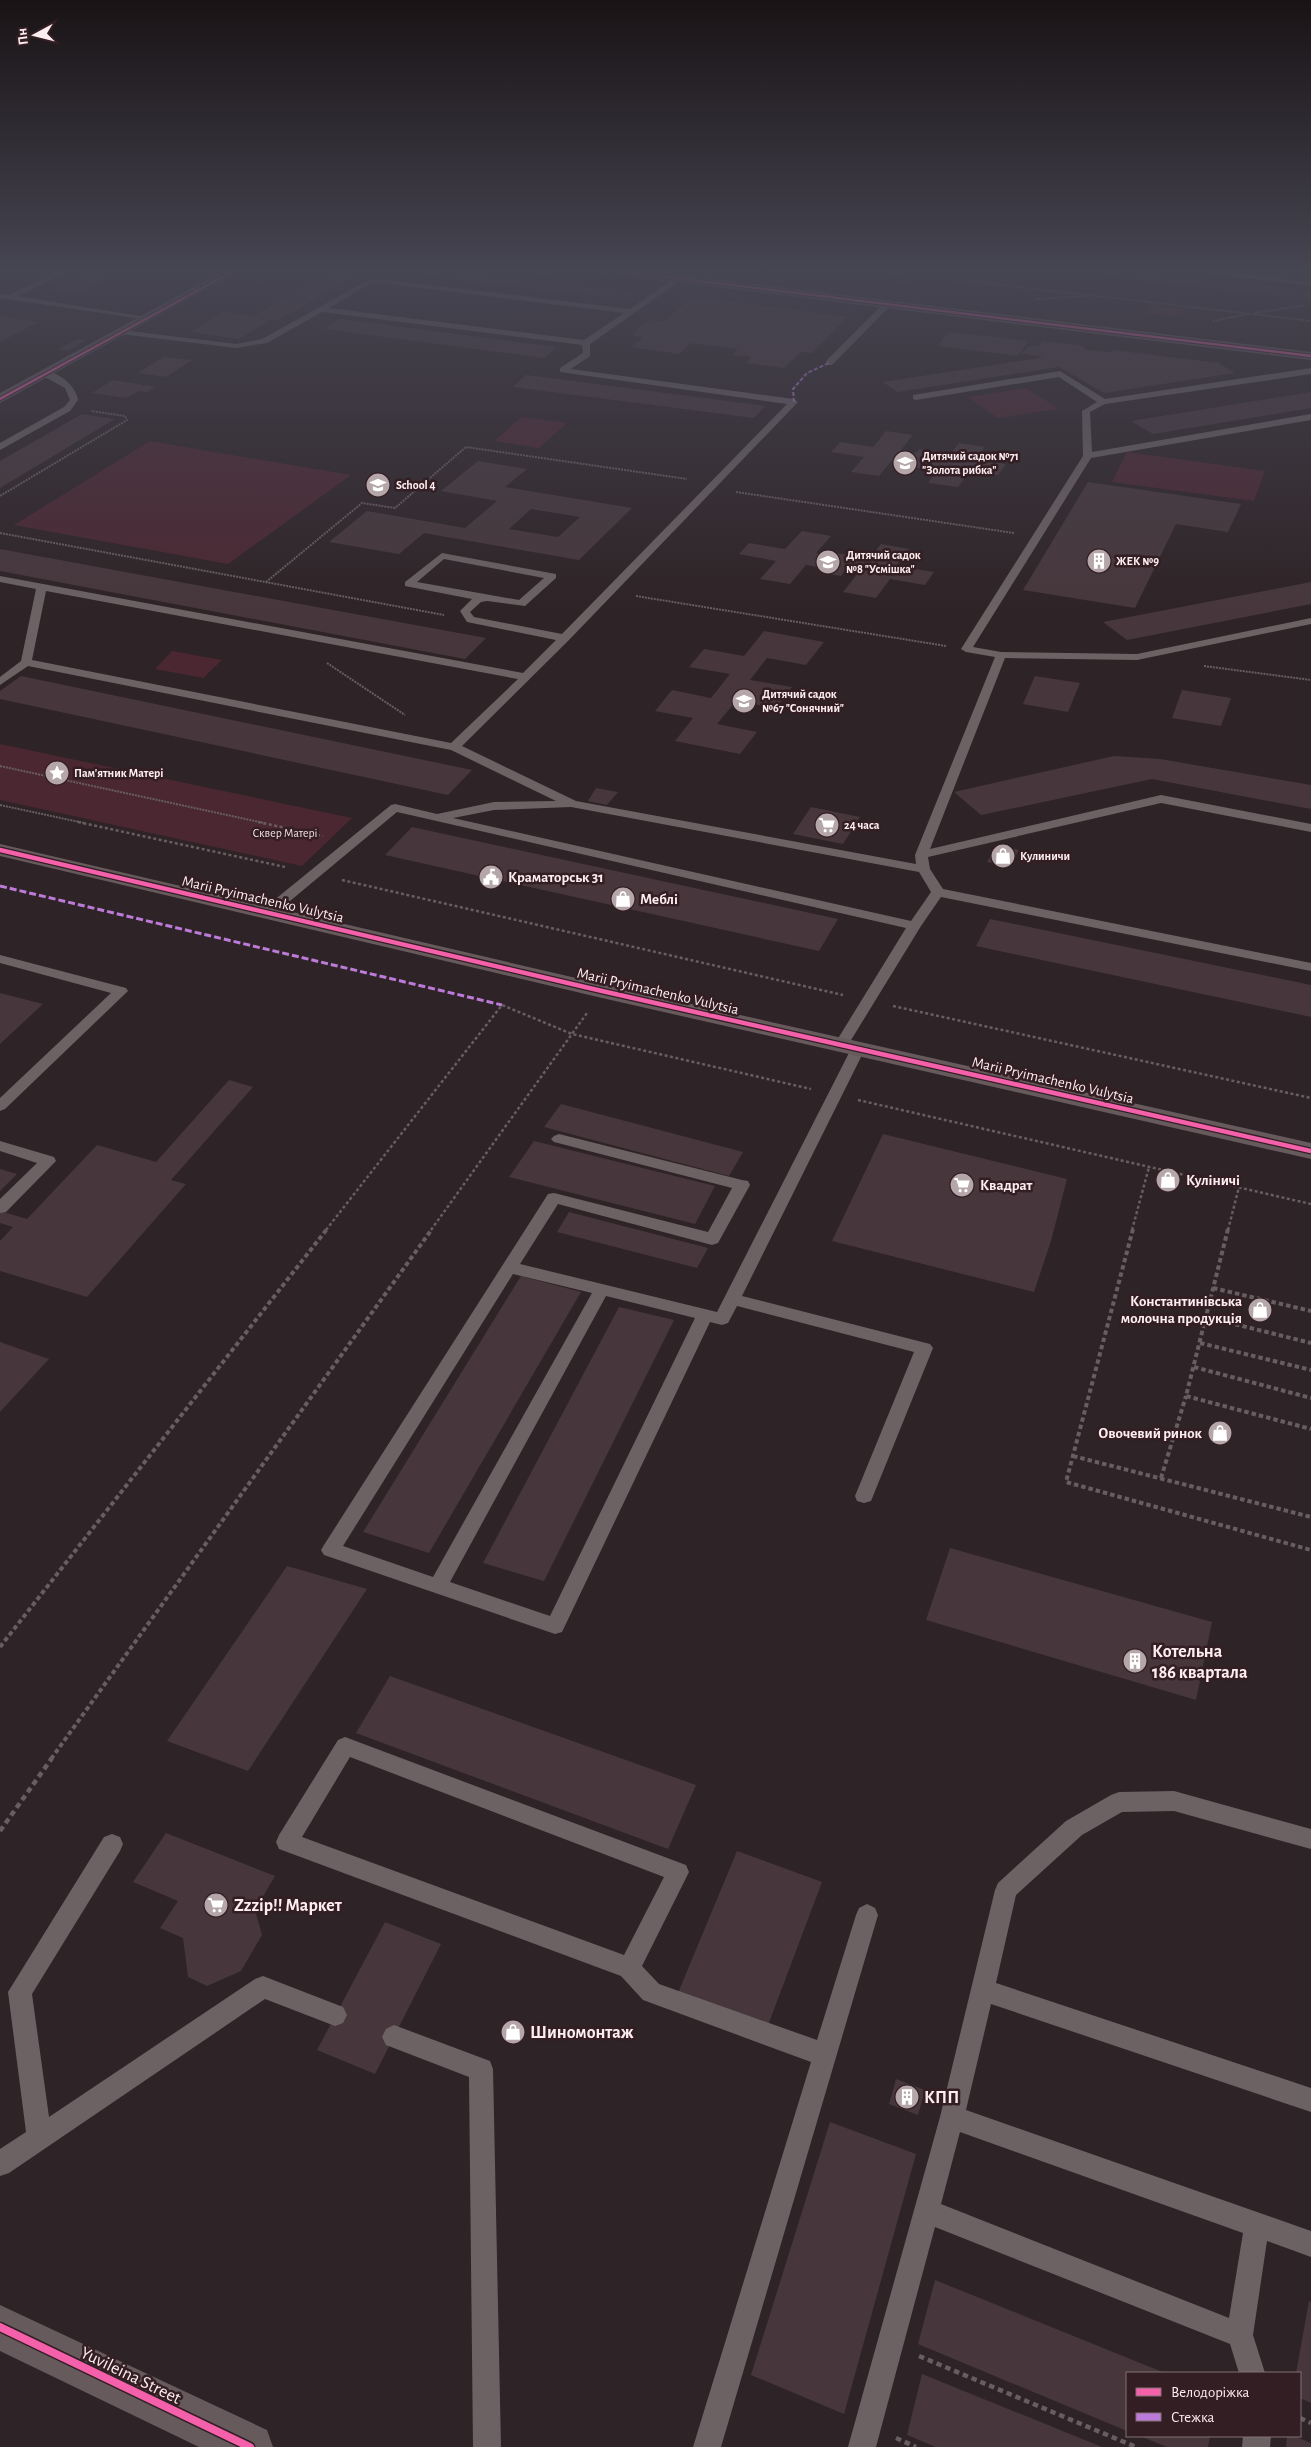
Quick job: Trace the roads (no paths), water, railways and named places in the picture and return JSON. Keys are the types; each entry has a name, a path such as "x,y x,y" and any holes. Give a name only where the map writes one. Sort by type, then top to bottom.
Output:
{"street":[{"path":"0,399 29,383"},
{"name":"Marii Pryimachenko Vulytsia","path":"0,850 602,991 1311,1151"},
{"name":"Yuvileina Street","path":"0,2328 250,2447"}],"lane":[{"path":"0,447 68,407 74,400 74,393 69,386 64,383"},
{"path":"454,747 565,638 794,402 658,383"},
{"path":"916,397 1002,383"},
{"path":"1074,383 1103,402"},
{"path":"1229,383 1103,402 1086,411 1088,456 966,649 1000,656 1137,657 1311,621"},
{"path":"1088,456 1143,444 1311,417"},
{"path":"442,556 552,576 521,604 479,597 409,584 442,556"},
{"path":"0,578 526,677"},
{"path":"0,682 26,662 42,586"},
{"path":"479,597 465,611 471,620 565,638"},
{"path":"1000,656 921,855 924,869 938,892 1311,967"},
{"path":"26,662 454,747 573,804"},
{"path":"921,855 1161,799 1311,828"},
{"path":"435,817 494,806 573,804 924,869"},
{"path":"267,912 395,808 914,926"},
{"path":"509,1266 722,1319 836,1094 850,1047 868,1000 914,926 938,892"},
{"path":"0,958 121,991 0,1106"},
{"path":"559,1139 742,1185 712,1239 554,1198 509,1266 331,1550 555,1626 705,1314"},
{"path":"0,1146 48,1161 0,1208"},
{"path":"438,1586 602,1289"},
{"path":"732,1299 924,1348 864,1496"},
{"path":"629,1968 678,1872 345,1746 287,1842 629,1968 651,1992 825,2055"},
{"path":"862,2447 952,2117 983,1990 990,1950 1006,1890 1074,1828 1119,1802 1174,1801 1311,1840"},
{"path":"39,2138 20,1992 112,1844"},
{"path":"706,2447 867,1915"},
{"path":"0,2164 263,1987 335,2015"},
{"path":"983,1990 1311,2100"},
{"path":"394,2037 481,2069 487,2447"},
{"path":"952,2117 1311,2244"},
{"path":"926,2211 1240,2335"},
{"path":"1252,2372 1240,2335 1257,2225"}],"place":[{"name":"Дитячий садок №71 \"Золота рибка\"","path":"905,463"},
{"name":"School 4","path":"378,485"},
{"name":"ЖЕК №9","path":"1099,561"},
{"name":"Дитячий садок №8 \"Усмішка\"","path":"828,562"},
{"name":"Дитячий садок №67 \"Сонячний\"","path":"744,701"},
{"name":"Пам'ятник Матері","path":"57,773"},
{"name":"24 часа","path":"827,825"},
{"name":"Кулиничи","path":"1003,856"},
{"name":"Краматорськ 31","path":"491,877"},
{"name":"Меблі","path":"623,899"},
{"name":"Куліничі","path":"1168,1180"},
{"name":"Квадрат","path":"962,1185"},
{"name":"Константинівська молочна продукція","path":"1260,1310"},
{"name":"Овочевий ринок","path":"1220,1433"},
{"name":"Котельна 186 квартала","path":"1135,1661"},
{"name":"Zzzip!! Маркет","path":"216,1905"},
{"name":"Шиномонтаж","path":"513,2032"},
{"name":"КПП","path":"907,2097"}],"park label":[{"name":"Сквер Матері","path":"285,833"}]}
